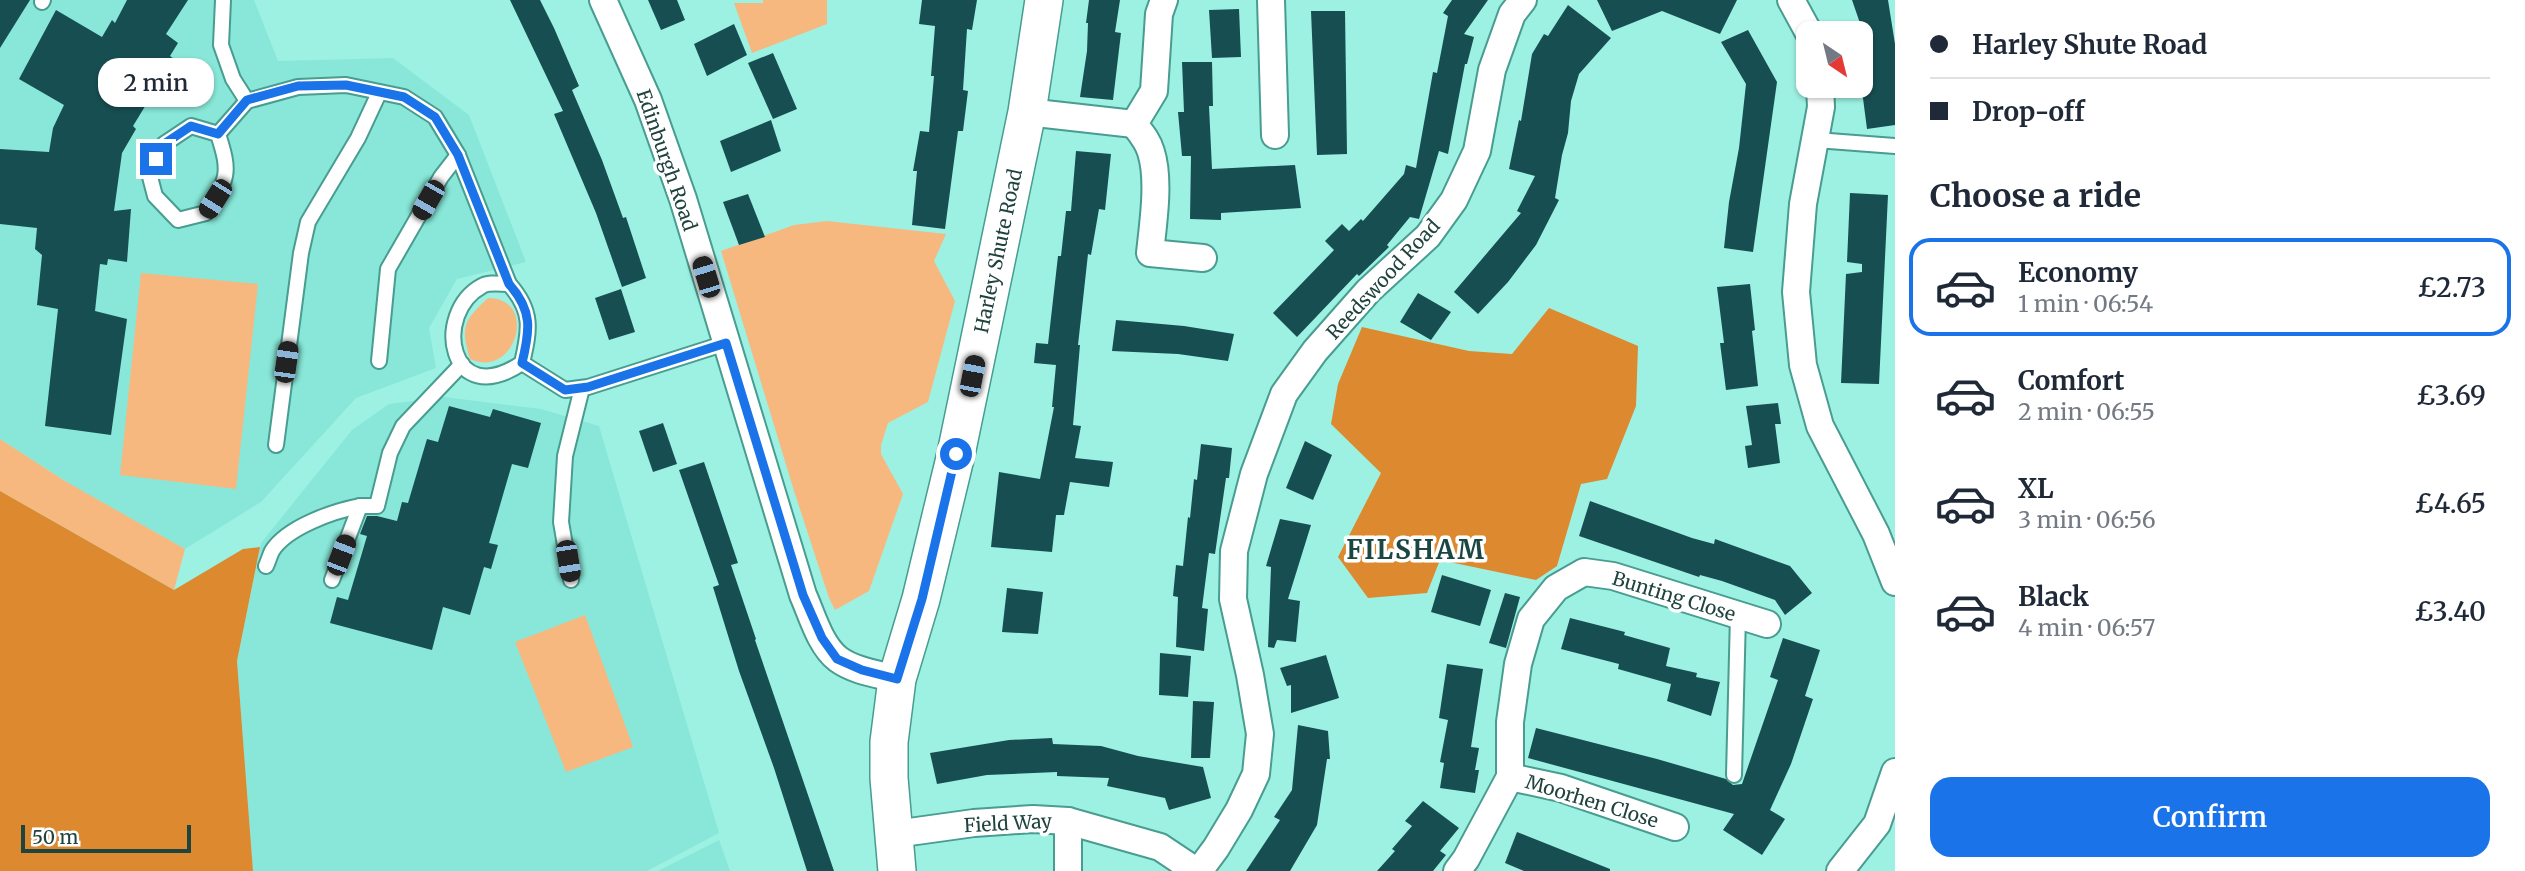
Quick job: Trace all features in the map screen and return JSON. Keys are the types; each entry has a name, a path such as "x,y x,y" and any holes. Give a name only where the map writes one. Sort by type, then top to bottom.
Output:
{"main road":[{"name":"Harley Shute Road","path":"897,871 889,754 897,679 922,599 956,454 1027,112 1044,0"}],"street":[{"name":"Edinburgh Road","path":"603,0 648,100 674,174 803,595 822,638 837,659 862,670 897,679"},
{"path":"1133,124 1154,91 1159,14 1164,0"},
{"path":"1271,0 1275,135"},
{"name":"Reedswood Road","path":"1197,871 1216,848 1239,810 1256,774 1260,734 1233,599 1234,551 1254,474 1284,394 1315,351 1368,291 1428,236 1454,200 1477,151 1492,70 1512,14 1522,0"},
{"path":"1791,0 1802,21"},
{"path":"1821,98 1816,140 1803,204 1796,292 1802,365 1820,426 1876,534 1895,582"},
{"path":"1027,112 1133,124 1146,139 1152,155 1155,202 1150,253 1203,258"},
{"name":"Bunting Close","path":"1457,871 1510,777 1510,722 1518,664 1531,619 1556,588 1584,572 1613,576 1768,624"},
{"path":"1840,871 1877,824 1895,772"},
{"name":"Moorhen Close","path":"1510,777 1561,788 1675,827"},
{"name":"Field Way","path":"895,834 986,822 1033,819 1068,821 1160,848 1197,871"},
{"path":"1068,821 1068,871"}],"lane":[{"path":"222,0 221,45 233,79 247,100"},
{"path":"218,134 247,100 298,86 346,85 404,97 435,117 458,155 509,284 520,296 529,320 522,363 506,374 485,379 469,372 456,357 453,345 454,324 465,301 483,285 509,284"},
{"path":"276,445 300,253 308,222 358,138 379,93"},
{"path":"191,126 218,134 226,160 224,184 206,213 178,220 155,196 149,173 164,144 191,126"},
{"path":"1816,140 1895,146"},
{"path":"379,361 388,269 441,177 458,155"},
{"path":"522,363 565,390 582,388 645,370 726,343"},
{"path":"266,566 272,551 297,530 346,509 377,506 390,453 403,426 462,364"},
{"path":"571,580 561,523 565,456 582,388"},
{"path":"332,580 360,506"},
{"path":"1734,775 1738,615"}],"shaded area":[{"path":"0,0 254,0 278,61 393,58 469,115 526,262 457,279 429,328 436,368 356,398 261,502 185,549 76,488 0,439"},
{"path":"763,0 827,0 827,24 752,53 734,3 763,3"},
{"path":"827,221 946,234 934,261 955,301 928,402 888,423 881,445 881,454 903,494 869,591 835,610 794,491 721,251 794,225"},
{"path":"141,273 258,284 236,489 120,475"},
{"path":"488,298 504,301 513,310 517,323 509,349 499,358 486,362 470,359 465,331 469,319"},
{"path":"1549,308 1638,346 1636,406 1607,479 1581,484 1557,566 1536,580 1440,560 1427,593 1368,598 1338,557 1381,473 1331,424 1338,384 1362,327 1469,351 1512,354"},
{"path":"444,397 541,409 599,426 719,833 647,871 253,871 237,661 261,543 352,430 389,404"},
{"path":"0,439 65,481 185,549 174,590 0,491"},
{"path":"0,491 174,590 243,549 260,547 237,661 253,871 0,871"},
{"path":"585,615 633,747 566,772 515,642"},
{"path":"719,840 730,871 658,871"}],"building":[{"path":"0,0 30,0 0,48"},
{"path":"127,0 188,0 166,34 178,43 170,56 174,59 133,126 136,129 122,153 114,211 131,209 127,262 108,259 107,265 100,264 95,311 127,319 111,435 45,426 58,309 37,305 42,255 35,249 37,228 0,224 0,149 49,152 53,128 64,105 19,79 56,10 102,37 112,20 115,23"},
{"path":"510,0 540,0 554,28 579,86 572,90 623,218 626,217 646,278 622,287 596,213 554,114 563,111"},
{"path":"648,0 677,0 685,20 661,30"},
{"path":"922,0 977,0 972,30 967,29 963,90 968,91 963,131 958,131 945,229 912,225 917,171 913,171 920,131 929,132 934,76 931,76 935,26 919,24"},
{"path":"1089,0 1120,0 1115,32 1121,33 1113,100 1080,97 1087,51"},
{"path":"1452,0 1488,0 1464,34 1474,37 1465,64 1448,154 1439,151 1419,219 1410,217 1387,245 1389,247 1359,276 1357,274 1297,337 1273,313 1334,250 1325,241 1342,224 1349,231 1361,219 1363,221 1404,174 1406,165 1416,168 1433,72 1437,73 1448,16 1443,13"},
{"path":"1597,0 1737,0 1720,34 1662,11 1612,31"},
{"path":"1852,0 1888,0 1895,44 1895,125 1867,129 1863,98 1873,98 1873,21 1859,21"},
{"path":"1568,5 1611,38 1579,74 1571,101 1568,133 1555,198 1559,200 1536,245 1508,282 1478,314 1454,292 1521,213 1517,211 1535,176 1509,169 1519,120 1521,121 1532,54 1544,34 1548,36"},
{"path":"1239,9 1241,57 1212,58 1209,10"},
{"path":"1311,11 1345,11 1347,154 1317,155"},
{"path":"734,24 747,55 707,76 694,44"},
{"path":"1748,30 1777,82 1753,252 1724,248 1746,84 1721,42"},
{"path":"773,53 797,109 773,119 748,63"},
{"path":"1182,62 1212,62 1213,106 1209,106 1212,169 1295,165 1301,208 1221,213 1221,220 1190,219 1191,156 1182,156 1178,112 1184,112"},
{"path":"771,120 781,151 731,172 720,141"},
{"path":"1076,151 1111,154 1105,210 1099,209 1091,255 1088,254 1073,425 1081,426 1075,458 1113,462 1109,487 1070,482 1064,515 1056,515 1052,552 991,547 999,472 1040,479 1054,407 1056,365 1034,363 1036,343 1048,344 1058,256 1061,256 1066,211 1071,211"},
{"path":"1850,193 1888,195 1879,384 1841,383 1846,274 1862,272 1862,264 1847,262"},
{"path":"748,194 765,237 739,245 723,202"},
{"path":"1750,284 1758,386 1726,390 1717,287"},
{"path":"621,289 635,332 609,340 595,298"},
{"path":"1418,293 1451,312 1431,340 1400,322"},
{"path":"1116,320 1234,334 1228,361 1178,354 1112,351"},
{"path":"1778,403 1781,424 1775,424 1780,463 1748,468 1745,446 1752,445 1746,406"},
{"path":"449,406 490,417 493,409 541,423 528,468 512,464 489,543 498,545 491,569 484,567 470,615 443,607 432,650 330,623 337,597 348,600 367,536 360,534 367,516 397,521 402,502 408,503 427,439 438,442"},
{"path":"663,423 677,464 653,472 639,431"},
{"path":"1305,441 1332,455 1313,500 1286,488"},
{"path":"1201,444 1232,448 1215,554 1209,553 1202,608 1208,609 1204,651 1176,647 1178,597 1173,596 1176,565 1183,566 1188,517 1190,518 1194,479 1197,480"},
{"path":"704,462 738,563 731,565 834,871 807,871 739,671 713,587 719,585 679,470"},
{"path":"1590,501 1692,538 1714,544 1715,539 1790,566 1812,593 1785,615 1775,600 1579,536"},
{"path":"1280,519 1311,525 1288,599 1300,601 1296,642 1277,640 1274,648 1268,647 1271,567 1266,566"},
{"path":"1442,575 1491,590 1480,626 1431,612"},
{"path":"1007,588 1043,592 1038,634 1002,632"},
{"path":"1505,593 1520,597 1506,648 1489,643"},
{"path":"1570,618 1625,632 1624,635 1670,648 1666,666 1720,682 1711,716 1667,701 1671,684 1618,669 1619,664 1561,649"},
{"path":"1783,638 1820,650 1805,696 1813,699 1791,764 1770,810 1785,819 1762,855 1723,830 1734,814 1528,758 1536,728 1657,759 1726,779 1733,785 1742,784 1778,680 1770,677"},
{"path":"1160,653 1191,656 1188,697 1159,695"},
{"path":"1326,655 1339,698 1291,713 1291,685 1287,686 1280,668"},
{"path":"1447,664 1483,669 1471,747 1479,748 1475,793 1440,788 1444,763 1440,762 1448,720 1439,718"},
{"path":"1193,701 1214,702 1210,758 1191,758"},
{"path":"1298,725 1328,731 1330,759 1327,759 1317,825 1290,871 1246,871 1280,820 1274,817 1292,790"},
{"path":"1052,738 1053,744 1101,746 1138,756 1203,767 1211,798 1169,810 1165,798 1107,786 1109,778 1057,776 1057,772 987,775 937,784 930,753 1009,740"},
{"path":"1423,801 1459,828 1440,851 1446,855 1433,871 1377,871 1412,826 1405,821"},
{"path":"1517,832 1610,871 1524,871 1505,863"}],"district":[{"name":"FILSHAM","path":"1416,550"}],"route":[{"path":"156,159 164,144 191,126 218,134 247,100 298,86 346,85 404,97 435,117 458,155 509,284 520,296 529,320 522,363 565,390 588,387 726,343 803,595 822,638 837,659 862,670 897,679 922,599 956,454"}]}
